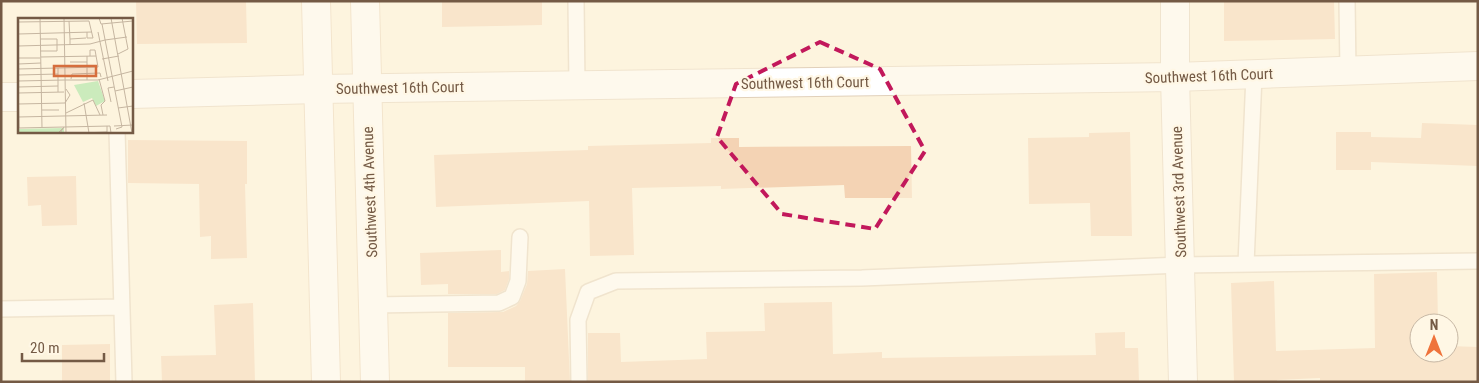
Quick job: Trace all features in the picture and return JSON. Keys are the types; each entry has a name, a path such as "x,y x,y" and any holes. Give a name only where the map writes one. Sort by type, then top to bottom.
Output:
{"street":[{"path":"316,1 326,382"},
{"name":"Southwest 4th Avenue","path":"365,1 375,382"},
{"name":"Southwest 3rd Avenue","path":"1175,1 1175,78 1183,382"},
{"name":"Southwest 16th Court","path":"132,94 318,89 1175,78 1478,66"},
{"path":"1,97 18,97"}],"lane":[{"path":"576,1 577,86"},
{"path":"1347,1 1348,71"},
{"path":"1246,264 1254,75"},
{"path":"117,132 124,382"},
{"path":"373,305 499,303 512,298 518,281 520,237"},
{"path":"579,382 578,320 588,292 616,281 862,278 1181,265 1478,261"},
{"path":"1,309 122,307"}],"highlighted area":[{"path":"820,42 880,69 925,151 875,229 782,214 717,137 736,84"}],"building":[{"path":"136,1 246,1 247,43 137,44"},
{"path":"442,1 542,1 542,25 442,27"},
{"path":"1224,1 1334,1 1335,39 1224,41"},
{"path":"1422,123 1478,125 1478,166 1371,162 1371,170 1336,170 1336,132 1371,132 1371,137 1421,138"},
{"path":"1130,132 1132,236 1091,236 1090,203 1029,204 1028,138 1089,137 1089,133"},
{"path":"711,138 739,138 739,147 911,146 912,198 845,198 844,185 721,189 721,186 632,188 634,255 590,256 589,201 436,207 434,155 588,150 588,146 711,143"},
{"path":"128,140 247,141 247,184 245,184 247,258 211,259 211,236 200,237 199,184 128,183"},
{"path":"76,176 77,225 42,226 41,205 28,206 27,177"},
{"path":"501,250 501,272 509,271 509,279 505,290 497,294 448,294 448,284 421,285 420,253"},
{"path":"565,269 570,382 525,382 525,367 448,367 448,313 503,312 516,306 520,301 527,284 528,271"},
{"path":"1437,272 1438,313 1409,313 1409,363 1459,363 1459,346 1478,347 1478,382 1320,382 1320,378 1277,380 1277,382 1234,382 1231,283 1274,281 1276,351 1375,348 1374,274"},
{"path":"832,302 833,354 882,352 882,358 1096,355 1095,333 1125,332 1125,348 1138,348 1139,382 588,382 588,333 620,333 621,362 707,359 706,332 765,331 764,303"},
{"path":"253,303 255,382 162,382 161,356 216,355 214,305"},
{"path":"110,344 110,382 62,382 62,345"}]}
